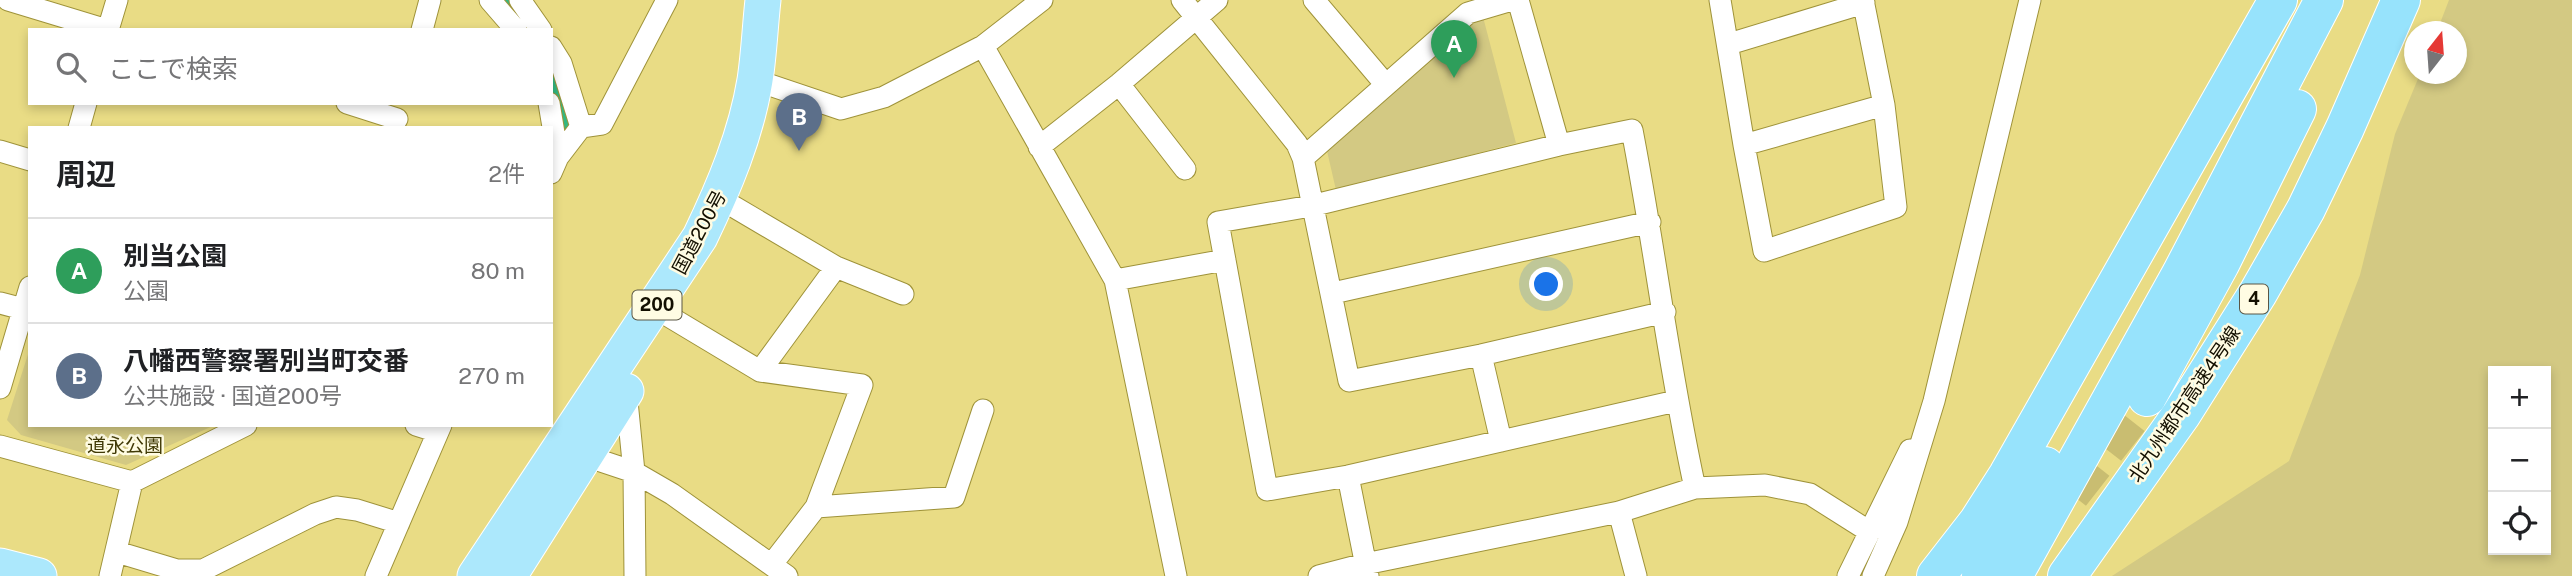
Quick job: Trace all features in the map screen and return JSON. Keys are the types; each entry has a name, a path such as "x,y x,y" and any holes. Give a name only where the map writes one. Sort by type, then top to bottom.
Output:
{"highway":[{"name":"国道200号","path":"763,0 763,82"},
{"name":"国道200号","path":"475,576 617,385 664,313 715,250 727,202 751,164 763,82 781,0"},
{"path":"1936,576 1978,522 2008,475 2278,0"},
{"path":"2147,397 2220,264 2349,0"},
{"name":"北九州都市高速4号線","path":"2067,576 2181,415 2258,293 2306,209 2401,0"},
{"path":"1981,576 2162,267 2316,15"},
{"path":"2012,576 2181,274 2316,15"},
{"name":"国道200号","path":"509,576 586,456 617,385"},
{"path":"0,566 39,576"}],"street":[{"path":"8,0 101,28"},
{"path":"109,28 117,0"},
{"path":"423,28 430,0"},
{"path":"491,0 514,28"},
{"path":"520,0 540,28"},
{"path":"555,165 581,127 602,124 667,0"},
{"path":"763,82 841,109 884,97 983,46 1042,0"},
{"path":"1182,0 1297,144 1303,158 1311,206 1333,293 1349,381 1480,355 1665,312"},
{"path":"1040,147 1217,0"},
{"path":"1314,0 1386,85"},
{"path":"1303,158 1468,13 1512,0"},
{"path":"1518,0 1559,145"},
{"path":"1720,0 1765,251 1896,207 1884,105 1864,2 1729,44"},
{"path":"1874,575 1897,522 1934,401 2030,0"},
{"path":"983,46 1115,280 1176,576"},
{"path":"553,50 561,63 581,127"},
{"path":"1119,84 1185,169"},
{"path":"80,126 85,105"},
{"path":"355,105 397,116"},
{"path":"549,105 551,126"},
{"path":"1744,145 1884,105"},
{"path":"1676,401 1348,476 1267,489 1218,222 1311,206 1559,145 1632,130 1665,312 1676,401 1695,488"},
{"path":"553,144 555,165"},
{"path":"0,151 28,159"},
{"path":"727,202 836,267 903,294"},
{"path":"1333,293 1650,222"},
{"path":"1115,280 1224,260"},
{"path":"760,371 836,267"},
{"path":"0,388 28,293"},
{"path":"0,303 23,309"},
{"path":"586,456 634,472 672,494 780,570 816,507 862,385 760,371 664,313"},
{"path":"1480,355 1501,441"},
{"path":"617,385 634,472 635,576"},
{"path":"1848,576 1934,401"},
{"path":"816,507 954,497 983,410"},
{"path":"0,446 132,482 242,427"},
{"path":"376,576 440,429"},
{"path":"1348,476 1366,570"},
{"path":"110,576 132,482"},
{"path":"1319,576 1366,570 1619,512 1695,488 1765,485 1810,494 1870,532"},
{"path":"117,552 177,570 203,570 315,514 336,507 399,523"},
{"path":"1619,512 1636,576"}],"green space":[{"path":"2449,0 2572,0 2572,576 2112,576 2289,461 2360,275 2395,134 2416,84 2467,84 2467,21 2441,21"},
{"path":"1482,13 1516,143 1336,190 1327,151"},
{"name":"道永公園","path":"28,354 28,427 211,427 126,465 21,435 7,420"}],"waterway":[{"path":"504,0 525,28"},
{"path":"553,71 566,115"}],"tunnel":[{"path":"2071,494 2147,397"}],"place":[{"name":"別当公園","path":"1454,78"},
{"name":"八幡西警察署別当町交番","path":"799,151"}]}
